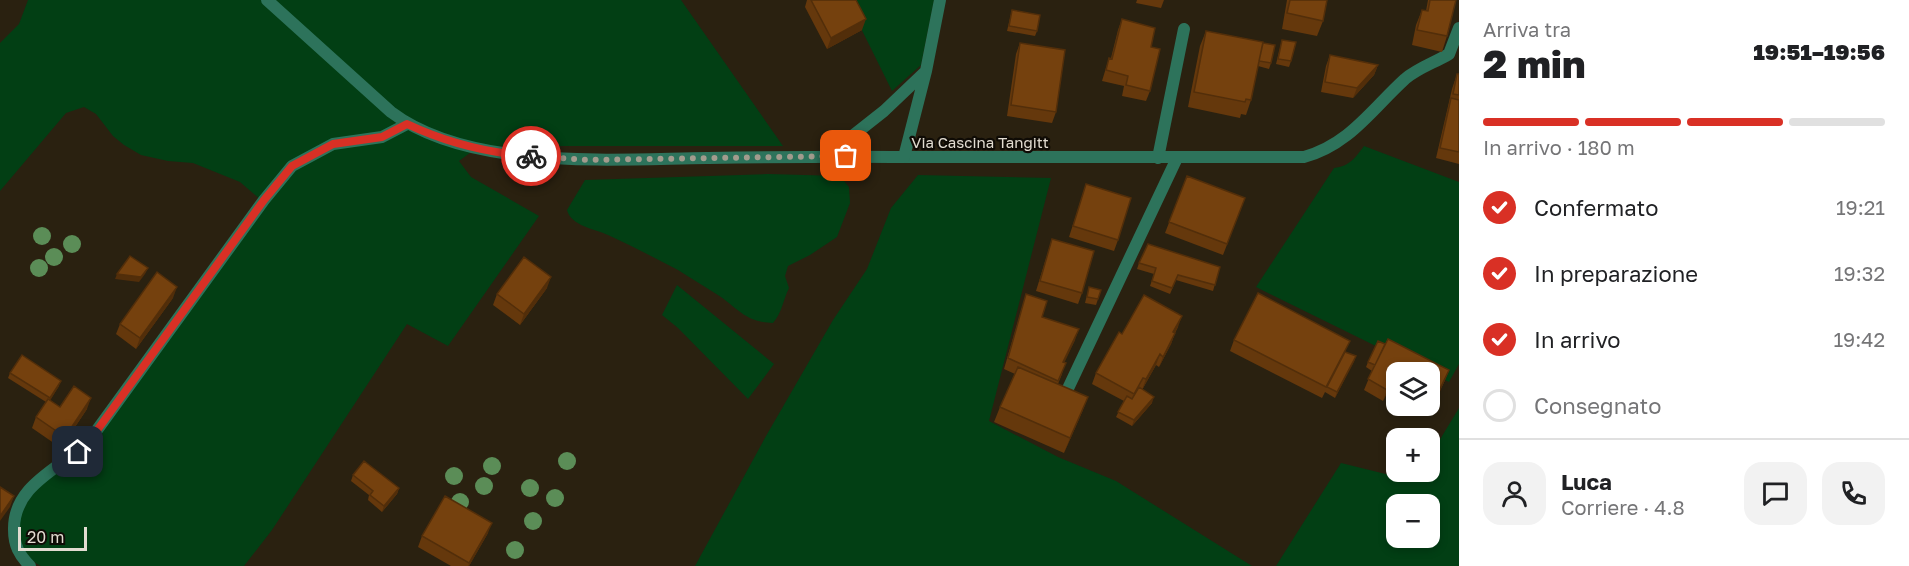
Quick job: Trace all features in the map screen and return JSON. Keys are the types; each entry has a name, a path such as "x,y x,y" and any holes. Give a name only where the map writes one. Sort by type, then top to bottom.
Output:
{"street":[{"name":"Via Cascina Tangitt","path":"267,0 407,124 448,140 508,155 587,160 827,156 1304,157 1320,153 1350,134 1406,78 1449,54 1459,28"},
{"path":"904,157 926,71 940,0"},
{"path":"1158,158 1184,29"},
{"path":"827,156 884,111 926,71"},
{"path":"30,566 17,550 14,538 16,512 26,493 44,474 78,452 88,441 264,200 292,166 333,144 382,137 407,124"},
{"path":"1064,397 1177,158"}],"green space":[{"path":"28,0 681,0 783,146 492,146 474,150 459,161 471,177 539,216 448,346 407,324 272,530 244,566 41,566 27,554 21,544 19,525 25,505 45,481 78,462 267,205 240,182 193,163 168,161 141,155 113,136 96,114 84,107 66,113 0,191 0,43 19,24"},
{"path":"847,0 934,0 921,65 892,91"},
{"path":"1364,146 1459,182 1459,364 1449,382 1440,378 1440,362 1408,362 1256,287 1334,168 1355,158"},
{"path":"768,174 840,176 849,187 850,203 837,237 788,266 785,276 789,288 773,323 744,315 721,297 678,270 617,239 578,223 573,220 567,210 585,180"},
{"path":"918,175 1051,178 989,421 1058,457 1116,481 1252,566 695,566 833,320 867,269 891,208"},
{"path":"677,285 774,364 748,399 678,328 662,315"},
{"path":"1459,408 1459,566 1276,566 1341,463 1386,474 1386,482 1440,482 1440,439"}],"building":[{"path":"811,0 856,0 866,19 831,38"},
{"path":"1290,0 1327,0 1323,21 1287,13"},
{"path":"1430,0 1456,0 1447,36 1417,30 1422,10 1428,11"},
{"path":"1012,10 1040,15 1037,31 1009,26"},
{"path":"1122,19 1155,28 1151,47 1160,49 1150,91 1126,85 1128,76 1106,70 1109,58 1112,59"},
{"path":"1206,31 1263,42 1251,100 1246,99 1245,102 1194,92"},
{"path":"1282,40 1296,42 1291,61 1278,59"},
{"path":"1020,43 1065,50 1056,112 1011,105"},
{"path":"1263,43 1275,45 1271,63 1259,61"},
{"path":"1330,55 1378,65 1357,88 1325,82"},
{"path":"1457,74 1459,74 1459,95 1453,94"},
{"path":"1451,98 1459,100 1459,152 1440,148"},
{"path":"1187,176 1245,198 1227,244 1169,222"},
{"path":"1086,184 1131,198 1118,240 1073,226"},
{"path":"1052,239 1094,251 1082,293 1040,281"},
{"path":"1148,244 1220,267 1215,285 1178,275 1172,288 1152,281 1156,268 1139,263"},
{"path":"130,256 148,268 141,277 117,274"},
{"path":"524,257 551,277 524,314 497,294"},
{"path":"157,272 177,287 140,338 120,324"},
{"path":"1089,287 1101,290 1098,299 1087,297"},
{"path":"1258,293 1350,341 1326,387 1234,340"},
{"path":"1026,294 1047,301 1042,317 1079,329 1063,362 1066,363 1058,381 1008,358"},
{"path":"1144,295 1182,316 1163,357 1160,354 1146,379 1143,378 1134,394 1096,373 1119,332 1122,334"},
{"path":"1388,339 1433,362 1386,362 1386,389 1368,379"},
{"path":"1378,341 1385,344 1375,365 1368,362"},
{"path":"1345,352 1356,356 1337,392 1327,387"},
{"path":"22,355 61,381 50,398 10,373"},
{"path":"1440,365 1449,370 1440,389"},
{"path":"1018,367 1088,397 1070,438 1000,407"},
{"path":"74,386 91,398 65,437 36,417 48,399 60,407"},
{"path":"1139,387 1154,397 1134,420 1118,412 1127,396 1132,399"},
{"path":"364,461 399,488 384,506 370,495 373,491 353,475"},
{"path":"0,487 14,496 0,516"},
{"path":"445,496 492,523 469,563 422,536"}],"way so far":[{"path":"531,156 587,160 846,156"}],"route":[{"path":"78,452 98,429 264,200 292,166 333,144 382,137 407,124 469,146 508,155 531,156"}]}
